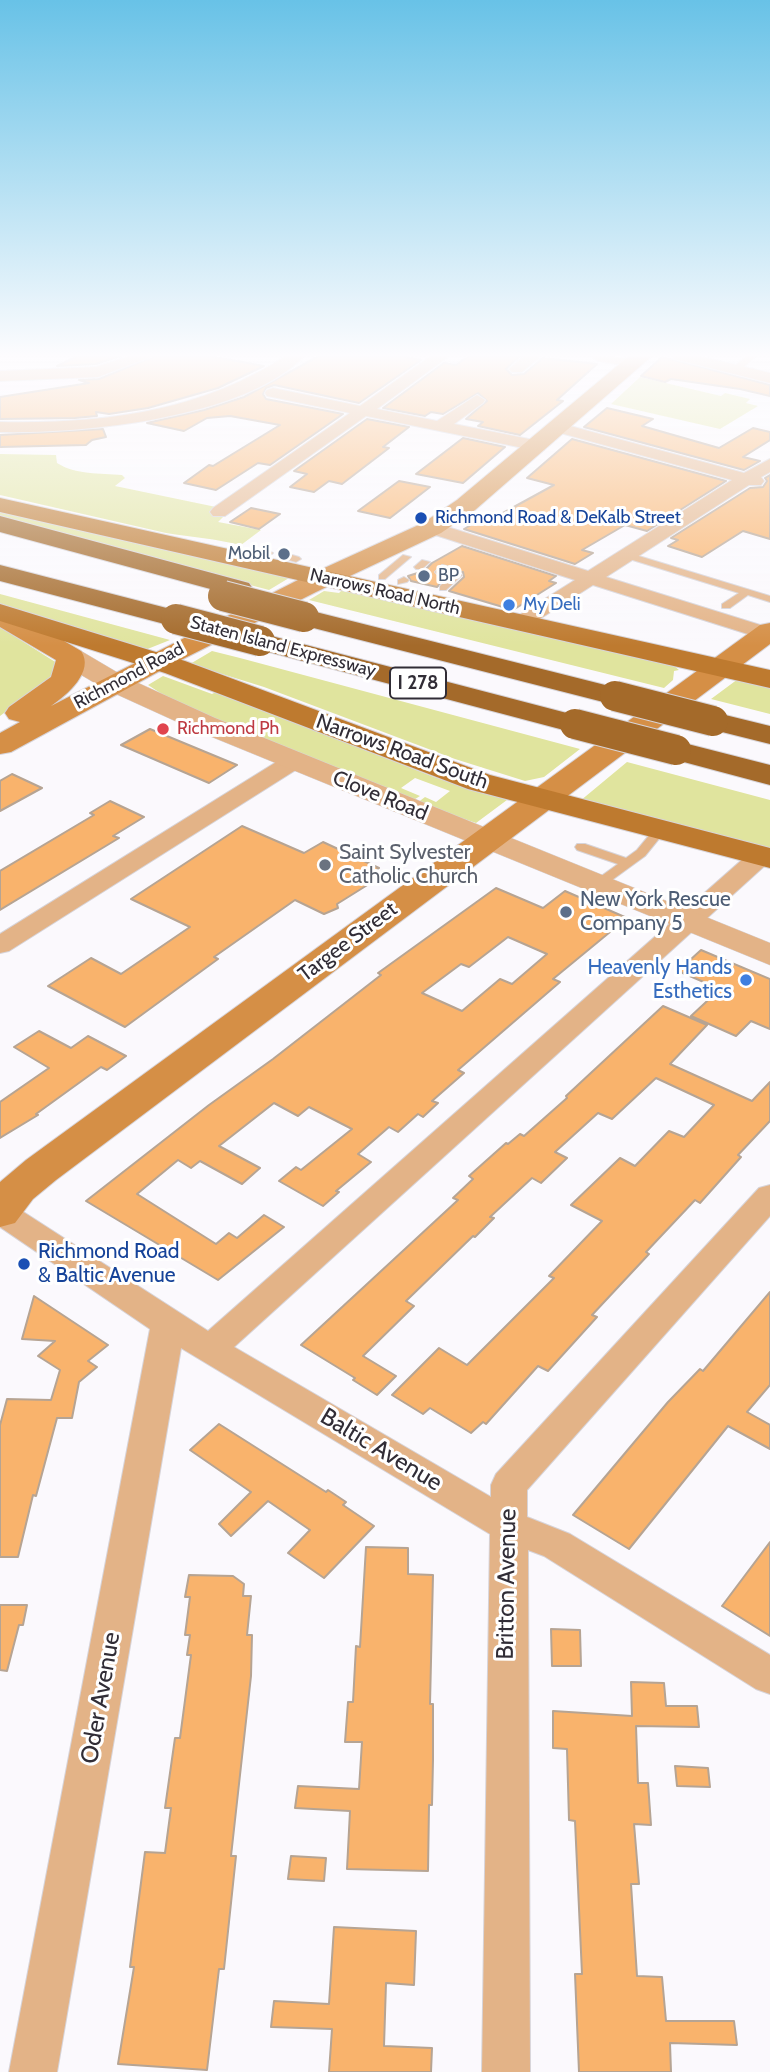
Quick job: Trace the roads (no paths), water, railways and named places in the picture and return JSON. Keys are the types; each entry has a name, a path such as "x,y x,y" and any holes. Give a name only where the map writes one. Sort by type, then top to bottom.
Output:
{"highway":[{"path":"0,524 231,592"},
{"name":"Staten Island Expressway","path":"0,540 231,592 312,613 373,633 770,735"},
{"name":"Staten Island Expressway","path":"0,573 770,775"},
{"path":"0,581 94,598"}],"main road":[{"name":"Richmond Road","path":"0,745 157,661 323,578 432,528 466,505 530,453"},
{"name":"Narrows Road North","path":"0,505 770,679"},
{"name":"Narrows Road South","path":"0,613 157,661 423,763 540,799 766,857"},
{"name":"Clove Road","path":"0,613 71,657"},
{"name":"Targee Street","path":"0,1212 18,1189 41,1170 768,633"},
{"path":"0,728 61,683 70,670 71,657"}],"street":[{"path":"219,512 306,453"},
{"path":"650,453 770,485"},
{"path":"520,623 770,464"},
{"path":"432,528 768,633"},
{"name":"Clove Road","path":"71,657 115,683 294,761 770,955"},
{"path":"0,945 294,761"},
{"path":"209,1349 689,922 766,857"},
{"name":"Britton Avenue","path":"506,2072 509,1485 770,1196"},
{"name":"Baltic Avenue","path":"0,1212 209,1349 507,1525 557,1545 770,1675"},
{"name":"Oder Avenue","path":"33,2072 168,1324"}],"lane":[{"path":"626,555 770,599"},
{"path":"382,577 406,557"},
{"path":"443,588 457,575"},
{"path":"726,606 746,592"},
{"path":"597,885 641,853 660,830"},
{"path":"580,847 627,863"}],"place":[{"name":"Richmond Road & DeKalb Street","path":"421,518"},
{"name":"Mobil","path":"284,554"},
{"name":"BP","path":"424,576"},
{"name":"My Deli","path":"509,605"},
{"name":"Richmond Ph","path":"163,729"},
{"name":"Saint Sylvester Catholic Church","path":"325,865"},
{"name":"New York Rescue Company 5","path":"566,912"},
{"name":"Heavenly Hands Esthetics","path":"746,980"},
{"name":"Richmond Road & Baltic Avenue","path":"24,1264"}]}
